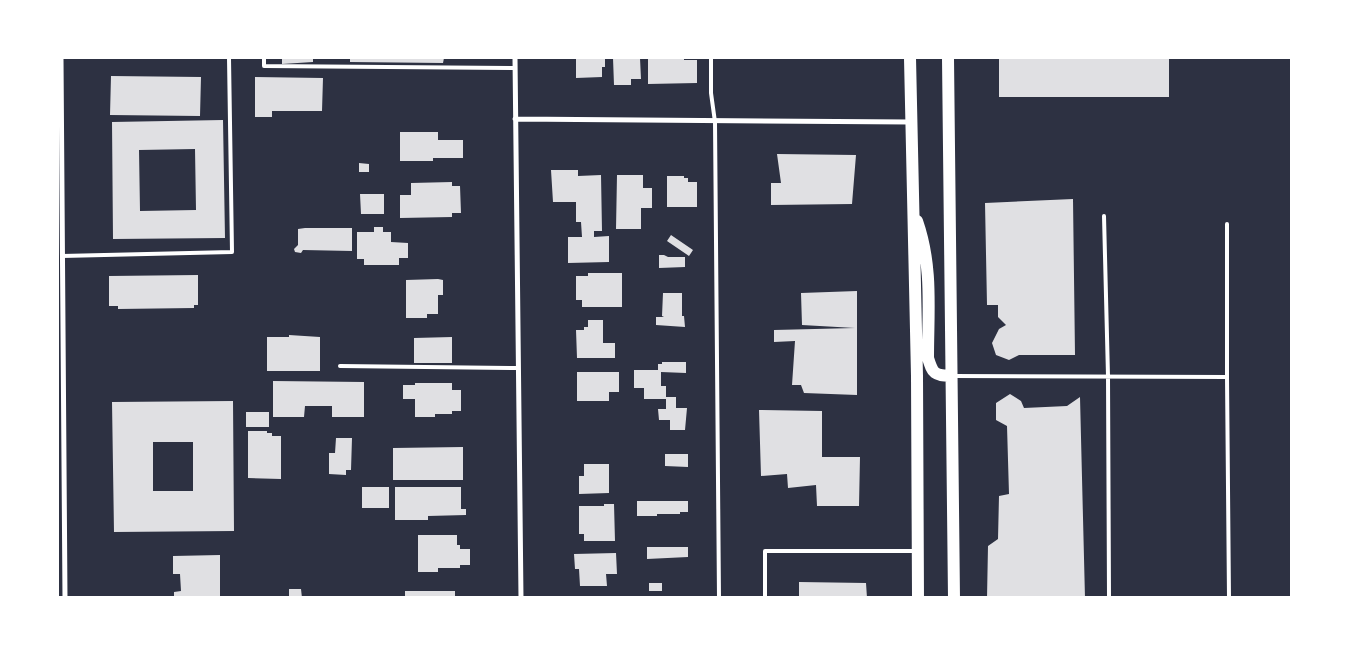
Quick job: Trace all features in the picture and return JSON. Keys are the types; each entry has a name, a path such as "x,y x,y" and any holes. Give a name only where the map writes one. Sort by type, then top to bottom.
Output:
{"main road":[{"path":"910,58 918,598"},
{"path":"948,58 954,598"},
{"path":"913,209 923,238 929,270 928,358 932,370 938,375 951,376"}],"street":[{"path":"61,58 65,598"},
{"path":"515,58 521,598"},
{"path":"515,119 911,122"}],"lane":[{"path":"62,256 232,252 229,58"},
{"path":"264,58 264,66 515,68"},
{"path":"711,58 711,93 715,122 720,598"},
{"path":"1104,216 1108,376 1109,598"},
{"path":"1227,224 1229,598"},
{"path":"340,366 518,368"},
{"path":"951,376 1227,377"},
{"path":"765,598 765,551 918,551"}],"building":[{"path":"282,58 313,58 313,62 282,64"},
{"path":"350,58 444,58 443,63 350,62"},
{"path":"576,58 605,58 605,67 602,67 602,77 576,78"},
{"path":"613,58 640,58 641,79 631,79 631,85 614,85"},
{"path":"648,58 697,60 697,83 648,84"},
{"path":"999,58 1169,58 1169,97 999,97"},
{"path":"111,76 201,77 200,116 110,115"},
{"path":"255,77 323,78 322,111 272,111 272,117 255,117"},
{"path":"223,120 225,238 113,239 112,122","holes":["195,149 196,210 140,211 139,150"]},
{"path":"400,132 438,132 438,140 463,140 463,158 433,158 433,161 400,161"},
{"path":"777,154 856,155 852,204 771,205 771,183 781,183"},
{"path":"359,163 369,164 369,172 359,172"},
{"path":"551,170 578,170 578,176 601,175 602,231 594,231 594,237 609,236 609,262 568,263 568,237 582,237 581,222 576,222 576,202 553,202"},
{"path":"617,175 643,175 643,188 652,188 652,208 641,208 641,229 616,229"},
{"path":"667,176 684,176 684,178 688,178 688,182 697,182 697,207 667,207"},
{"path":"452,182 452,186 460,186 461,213 452,213 452,217 400,218 400,195 411,195 411,183"},
{"path":"360,194 384,194 384,214 361,214"},
{"path":"1073,199 1075,355 1019,355 1009,360 996,355 992,343 999,329 1006,325 998,317 998,305 987,305 985,203"},
{"path":"374,227 383,227 383,232 391,232 391,242 408,243 408,258 399,258 399,265 364,265 364,259 357,259 357,232 374,232"},
{"path":"352,228 352,251 303,250 301,253 295,252 294,249 298,245 298,229"},
{"path":"671,235 693,250 689,256 667,241"},
{"path":"659,255 685,257 685,267 659,268"},
{"path":"588,273 622,273 622,307 582,307 582,300 576,300 576,276 588,276"},
{"path":"198,275 198,305 194,305 194,308 118,309 118,306 109,306 109,276"},
{"path":"406,280 443,280 443,295 438,295 438,314 427,314 427,318 406,318"},
{"path":"857,291 857,395 804,393 801,385 792,385 795,341 774,342 774,330 855,328 802,325 801,293"},
{"path":"663,293 682,293 682,316 684,316 685,327 656,325 656,317 664,317 662,316"},
{"path":"588,320 603,320 603,343 615,343 615,358 577,358 576,330 584,330 584,327 588,327"},
{"path":"289,335 320,337 320,371 267,371 267,337 289,337"},
{"path":"452,337 452,363 414,363 414,338"},
{"path":"662,362 686,362 686,373 661,372 661,386 666,386 666,397 676,397 676,408 687,408 685,430 670,430 670,420 659,420 658,409 666,409 666,399 644,399 644,388 634,388 634,370 658,370 658,364 662,364"},
{"path":"577,372 619,372 619,392 609,392 609,401 577,401"},
{"path":"273,381 364,382 364,417 332,417 332,406 305,406 304,417 273,417"},
{"path":"415,383 452,383 452,390 461,390 461,411 452,411 452,414 435,414 435,417 415,417 415,399 403,399 403,385 415,385"},
{"path":"1010,394 1021,401 1024,408 1067,406 1080,397 1085,598 987,598 988,546 998,539 999,496 1009,494 1007,426 996,420 996,403"},
{"path":"233,401 234,531 114,532 112,402","holes":["153,442 193,442 193,491 153,491"]},
{"path":"759,410 822,411 822,457 860,457 859,506 817,506 816,485 788,488 787,474 761,476"},
{"path":"246,412 269,412 269,427 246,427"},
{"path":"248,431 267,431 267,433 272,433 272,436 281,436 281,479 248,478"},
{"path":"336,438 352,438 351,470 346,470 346,475 329,474 329,453 335,453"},
{"path":"463,447 463,480 393,480 393,448"},
{"path":"665,454 688,454 688,467 665,466"},
{"path":"584,464 609,464 609,493 579,494 579,476 584,476"},
{"path":"362,487 389,487 389,508 362,508"},
{"path":"395,487 461,487 461,509 466,509 466,515 428,516 428,520 395,520"},
{"path":"637,501 688,501 688,512 657,514 657,516 637,516"},
{"path":"604,504 614,504 615,541 584,541 584,534 579,534 579,506 604,506"},
{"path":"418,535 457,535 457,545 460,545 460,549 470,549 470,565 460,565 460,568 438,568 438,572 418,572"},
{"path":"647,547 688,547 688,557 647,559"},
{"path":"616,553 617,574 606,574 607,586 580,586 579,569 575,569 574,554"},
{"path":"220,555 220,598 174,598 174,592 181,591 180,574 173,574 173,556"},
{"path":"799,582 866,583 867,598 799,598"},
{"path":"649,583 662,583 662,591 649,591"},
{"path":"289,589 301,589 302,598 289,598"},
{"path":"405,591 455,591 455,598 405,598"}]}
